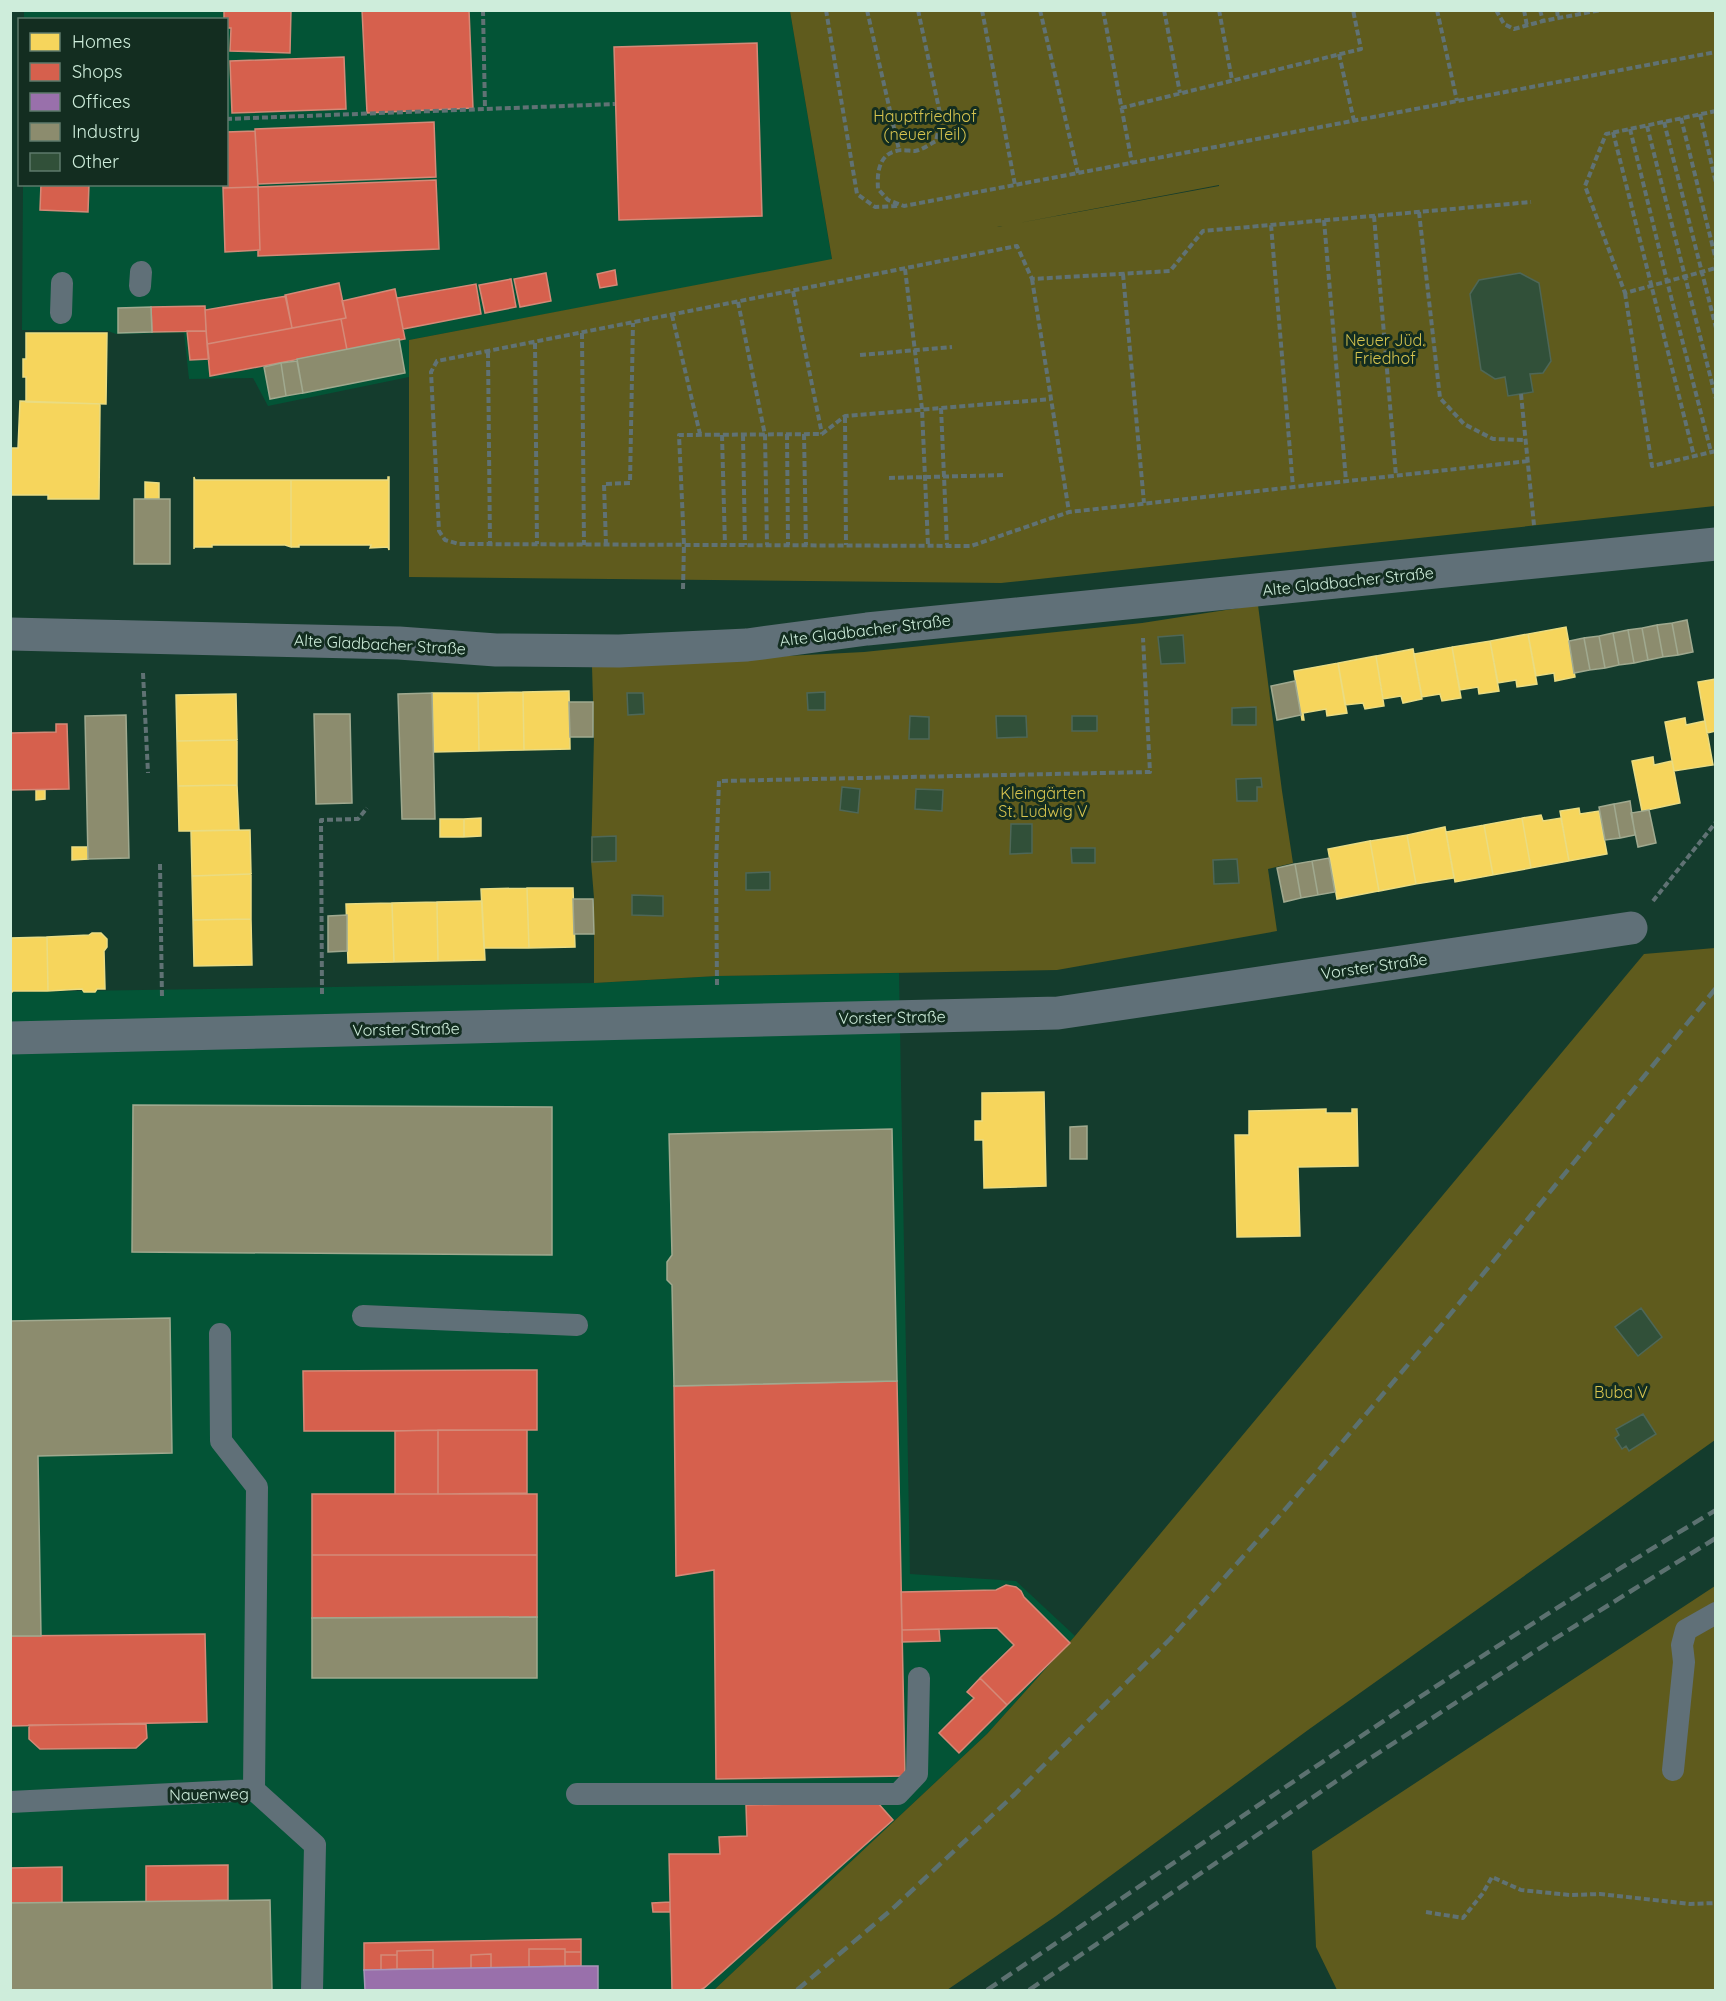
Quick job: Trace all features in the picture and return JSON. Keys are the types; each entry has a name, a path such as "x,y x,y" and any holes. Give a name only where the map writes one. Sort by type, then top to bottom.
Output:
{"street":[{"name":"Alte Gladbacher Straße","path":"10,634 387,642 496,650 619,651 747,645 867,629 1716,544"},
{"name":"Vorster Straße","path":"10,1038 1058,1012 1631,928"}],"lane":[{"path":"61,313 62,283"},
{"path":"363,1316 577,1325"},
{"path":"220,1334 221,1441 256,1487 254,1790"},
{"path":"1673,1770 1686,1630 1716,1613"},
{"path":"577,1794 898,1794 917,1774 919,1678"},
{"name":"Nauenweg","path":"10,1802 254,1790 315,1845 312,1990"}],"path":[{"path":"483,10 485,109"},
{"path":"826,10 857,194 875,207 904,206 1716,52"},
{"path":"867,10 899,150"},
{"path":"904,206 888,200 878,189 876,173 891,152 917,151 936,141 941,118 918,10"},
{"path":"982,10 1015,185"},
{"path":"1040,10 1078,173"},
{"path":"1103,10 1132,163"},
{"path":"1164,10 1180,93"},
{"path":"1219,10 1232,80"},
{"path":"1121,108 1361,49 1353,10"},
{"path":"1437,10 1457,101"},
{"path":"1496,10 1504,24 1514,29 1577,13 1601,10"},
{"path":"1524,10 1527,26"},
{"path":"1540,10 1543,21"},
{"path":"1557,10 1558,18"},
{"path":"1339,54 1354,121"},
{"path":"228,119 615,104"},
{"path":"1630,129 1666,281 1713,452 1652,466 1625,293 1585,186 1606,134 1716,111"},
{"path":"1700,114 1716,183"},
{"path":"1680,118 1716,260"},
{"path":"1664,122 1716,328"},
{"path":"1647,126 1716,399"},
{"path":"1612,132 1694,456"},
{"path":"1032,279 1170,271 1203,231 1531,202"},
{"path":"1419,212 1440,398 1464,424 1493,439 1526,440"},
{"path":"1374,216 1396,476"},
{"path":"1324,220 1346,481"},
{"path":"1271,225 1293,487"},
{"path":"1069,512 1032,279 1017,246 437,361 431,372 438,531 445,540 459,544 971,546 1069,512 1528,462"},
{"path":"1625,293 1716,268"},
{"path":"905,269 922,410 928,545"},
{"path":"1123,274 1144,503"},
{"path":"793,291 822,434"},
{"path":"738,302 765,435 767,545"},
{"path":"672,315 700,434"},
{"path":"606,545 604,484 630,483 633,323"},
{"path":"582,333 584,544"},
{"path":"535,343 537,544"},
{"path":"860,355 952,347"},
{"path":"488,351 490,544"},
{"path":"1521,394 1534,525"},
{"path":"683,589 684,544 679,435 822,434 845,416 1051,399"},
{"path":"941,408 947,545"},
{"path":"845,416 846,545"},
{"path":"787,434 788,545"},
{"path":"804,434 806,545"},
{"path":"722,435 725,544"},
{"path":"743,435 745,545"},
{"path":"890,478 1004,475"},
{"path":"719,1021 716,866 719,781 1150,772 1142,602"},
{"path":"142,637 148,773"},
{"path":"322,1031 321,820 358,819 368,808"},
{"path":"1631,928 1716,822"},
{"path":"160,864 163,1035"},
{"path":"1426,1912 1463,1918 1483,1893 1492,1877 1521,1890 1570,1895 1600,1894 1690,1904 1716,1904"}],"shaded area":[{"path":"24,11 790,11 832,260 409,340 409,377 268,406 253,378 189,379 184,333 116,334 108,331 22,330 23,186 228,186 228,18 24,18"},
{"path":"899,973 910,1574 1016,1581 1075,1636 987,1734 714,1990 11,1990 10,992 594,983 717,976"}],"green space":[{"name":"Neuer Jüd. Friedhof","path":"790,11 1715,11 1715,506 1001,583 409,577 409,340 832,259","holes":["1219,185 1219,186 997,227"]},
{"name":"Kleingärten St. Ludwig V","path":"1258,605 1293,863 1268,869 1277,931 1057,970 717,976 594,983 594,898 591,861 594,737 592,666 864,652 1142,623"},
{"name":"Buba V","path":"1715,948 1715,1440 1308,1730 1056,1916 947,1990 714,1990 987,1734 1075,1636 1644,954"},
{"path":"1715,1586 1715,1990 1337,1990 1316,1947 1312,1851"}],"building: Homes":[{"path":"26,333 107,333 106,404 26,402 23,359 26,359"},
{"path":"20,401 100,404 99,499 48,499 48,495 10,495 10,448 18,448"},
{"path":"194,477 195,480 291,480 291,547 285,545 212,545 212,547 194,547"},
{"path":"388,477 389,550 388,547 370,548 371,545 291,547 291,480 388,480"},
{"path":"145,482 159,483 159,500 145,499"},
{"path":"1566,627 1575,677 1555,681 1554,673 1536,676 1528,634"},
{"path":"1528,634 1537,684 1517,687 1516,680 1498,683 1490,641"},
{"path":"1490,641 1499,691 1479,694 1478,687 1460,690 1452,647"},
{"path":"1452,647 1461,698 1442,701 1440,694 1422,697 1414,654"},
{"path":"1413,649 1422,699 1403,703 1401,696 1383,699 1376,656"},
{"path":"1376,656 1384,706 1365,709 1363,703 1345,705 1338,663"},
{"path":"1338,663 1347,713 1327,716 1326,709 1303,713 1304,720 1302,720 1294,671"},
{"path":"1716,679 1716,731 1707,733 1698,682"},
{"path":"569,691 570,749 524,750 523,692"},
{"path":"523,692 524,750 479,751 478,693"},
{"path":"432,693 478,693 479,751 434,752"},
{"path":"236,694 237,740 177,741 176,695"},
{"path":"1685,718 1686,725 1705,721 1713,765 1674,771 1665,722"},
{"path":"237,740 237,785 178,786 177,741"},
{"path":"1653,757 1654,765 1672,761 1680,803 1642,811 1632,761"},
{"path":"237,785 239,830 179,831 178,786"},
{"path":"36,790 45,790 45,799 36,800"},
{"path":"1579,808 1580,814 1599,811 1607,854 1569,861 1560,811"},
{"path":"1541,815 1543,821 1561,818 1569,861 1531,868 1522,818"},
{"path":"481,818 481,836 464,837 464,819"},
{"path":"1522,818 1531,868 1493,875 1484,825"},
{"path":"440,819 464,819 464,837 440,837"},
{"path":"1484,825 1493,875 1455,882 1446,832"},
{"path":"1445,827 1454,878 1416,884 1407,835"},
{"path":"250,830 251,874 192,876 191,831"},
{"path":"1407,835 1416,884 1379,891 1370,841"},
{"path":"1370,841 1379,891 1337,899 1328,849"},
{"path":"72,847 88,847 88,859 72,860"},
{"path":"251,874 251,919 193,920 192,876"},
{"path":"527,888 573,888 575,947 529,948"},
{"path":"527,888 529,948 484,948 481,889"},
{"path":"482,901 485,960 438,961 437,902"},
{"path":"437,902 438,961 394,962 392,903"},
{"path":"392,903 394,962 348,963 346,904"},
{"path":"251,919 252,965 194,966 193,920"},
{"path":"101,933 107,939 107,947 104,951 105,989 97,989 95,992 84,992 82,989 48,991 47,937"},
{"path":"47,937 48,991 13,991 10,994 10,938"},
{"path":"1044,1092 1046,1186 984,1188 983,1140 975,1140 975,1121 982,1121 982,1093"},
{"path":"1326,1109 1326,1113 1352,1113 1352,1109 1357,1109 1358,1166 1298,1167 1300,1236 1237,1237 1235,1135 1249,1135 1249,1111"}],"building: Shops":[{"path":"224,10 291,10 290,53 230,51 231,28 228,28 228,18 224,18"},
{"path":"362,10 469,10 473,108 367,113"},
{"path":"757,43 762,216 619,220 614,47"},
{"path":"344,57 346,109 232,113 230,61"},
{"path":"434,122 436,177 258,184 255,129"},
{"path":"255,131 258,187 223,188 223,186 228,186 228,132"},
{"path":"436,180 439,249 258,256 258,250 260,250 258,187"},
{"path":"41,186 89,186 88,212 40,210"},
{"path":"258,187 260,250 225,252 223,188"},
{"path":"615,270 617,285 600,288 597,274"},
{"path":"546,273 551,301 520,307 514,279"},
{"path":"511,279 516,307 485,313 479,285"},
{"path":"339,283 346,318 292,328 285,295"},
{"path":"476,284 481,314 403,329 397,298"},
{"path":"395,289 405,339 347,350 341,319 346,318 342,301"},
{"path":"286,296 292,328 207,344 205,310"},
{"path":"205,306 206,331 152,332 151,307"},
{"path":"341,319 347,350 210,376 207,344"},
{"path":"187,331 206,331 209,359 190,360"},
{"path":"56,724 67,724 69,789 10,790 11,733 56,732"},
{"path":"537,1370 537,1430 304,1431 303,1371"},
{"path":"897,1381 905,1776 716,1779 714,1570 676,1576 674,1386"},
{"path":"438,1430 438,1494 395,1494 395,1431"},
{"path":"438,1430 527,1430 527,1493 438,1494"},
{"path":"312,1494 537,1494 537,1555 312,1555"},
{"path":"312,1555 537,1555 537,1617 312,1618"},
{"path":"1006,1585 1016,1587 1021,1591 1024,1597 1070,1643 1007,1705 980,1678 1014,1645 997,1628 902,1630 901,1592 996,1590"},
{"path":"939,1629 940,1641 902,1642 902,1630"},
{"path":"205,1634 207,1722 10,1726 10,1636"},
{"path":"980,1678 1007,1705 959,1753 939,1733 974,1698 967,1692"},
{"path":"146,1724 147,1738 136,1748 40,1749 29,1739 29,1725"},
{"path":"877,1802 893,1820 704,1988 672,1990 669,1854 720,1854 719,1837 747,1836 746,1805"},
{"path":"228,1865 228,1900 146,1902 146,1866"},
{"path":"62,1867 62,1903 10,1903 10,1868"},
{"path":"670,1902 670,1912 653,1912 652,1903"},
{"path":"581,1939 581,1952 565,1952 565,1949 529,1949 529,1968 491,1969 491,1954 471,1955 471,1969 433,1970 433,1950 397,1951 397,1955 381,1955 381,1970 364,1970 364,1943"},
{"path":"529,1949 565,1949 565,1966 529,1967"},
{"path":"433,1950 433,1969 397,1969 397,1951"},
{"path":"565,1952 581,1952 581,1966 565,1966"},
{"path":"491,1954 491,1969 471,1969 471,1955"},
{"path":"381,1955 397,1955 397,1969 381,1970"}],"building: Offices":[{"path":"598,1966 598,1990 365,1990 364,1970"}],"building: Industry":[{"path":"151,307 152,332 118,333 118,308"},
{"path":"399,339 405,373 303,393 297,359"},
{"path":"297,361 303,393 286,396 281,363"},
{"path":"281,363 286,396 270,399 264,367"},
{"path":"134,499 170,499 170,564 134,564"},
{"path":"1687,620 1693,652 1678,655 1672,623"},
{"path":"1672,623 1678,655 1663,657 1657,625"},
{"path":"1657,625 1663,657 1648,660 1642,628"},
{"path":"1642,628 1648,660 1634,663 1628,630"},
{"path":"1628,630 1634,663 1619,665 1613,633"},
{"path":"1613,633 1619,665 1605,668 1599,636"},
{"path":"1599,636 1605,668 1590,670 1584,638"},
{"path":"1584,638 1590,670 1574,673 1569,641"},
{"path":"1295,681 1301,715 1277,720 1271,686"},
{"path":"432,693 435,819 402,819 398,694"},
{"path":"569,702 593,702 593,737 570,737"},
{"path":"314,714 350,714 352,803 316,804"},
{"path":"126,715 129,858 88,859 85,716"},
{"path":"1630,801 1635,835 1620,838 1614,804"},
{"path":"1614,804 1620,838 1605,840 1599,807"},
{"path":"1649,810 1656,843 1638,847 1631,813"},
{"path":"1329,858 1335,892 1318,895 1312,861"},
{"path":"1312,861 1318,895 1301,898 1295,864"},
{"path":"1295,864 1301,898 1284,902 1277,868"},
{"path":"573,899 593,899 594,934 574,934"},
{"path":"347,915 347,951 328,952 328,916"},
{"path":"133,1105 552,1107 552,1255 132,1252"},
{"path":"1087,1126 1087,1159 1070,1159 1070,1127"},
{"path":"892,1129 897,1381 674,1386 672,1285 667,1280 667,1262 672,1255 669,1134"},
{"path":"170,1318 172,1453 38,1456 41,1636 10,1636 10,1321"},
{"path":"537,1617 537,1678 312,1678 312,1618"},
{"path":"270,1900 272,1990 10,1990 10,1903"}],"building: Other":[{"path":"1520,273 1539,283 1551,361 1543,373 1530,374 1533,392 1508,396 1505,377 1495,379 1481,370 1470,294 1479,280"},
{"path":"1183,635 1185,663 1161,664 1158,637"},
{"path":"825,692 825,710 808,710 807,693"},
{"path":"627,693 643,693 644,714 628,715"},
{"path":"1256,707 1256,725 1232,725 1232,708"},
{"path":"910,716 929,717 929,739 909,739"},
{"path":"996,716 1026,716 1027,737 997,738"},
{"path":"1072,716 1097,716 1097,731 1072,731"},
{"path":"1261,778 1262,787 1257,787 1257,801 1237,801 1236,779"},
{"path":"842,787 860,789 858,813 840,810"},
{"path":"916,789 943,790 942,811 915,809"},
{"path":"1011,824 1032,824 1032,853 1010,854"},
{"path":"616,836 616,861 592,862 592,837"},
{"path":"1071,848 1095,848 1095,863 1072,863"},
{"path":"1237,859 1239,883 1214,884 1213,860"},
{"path":"770,872 770,890 746,890 746,873"},
{"path":"632,895 663,896 663,916 632,915"},
{"path":"1641,1308 1662,1337 1638,1356 1615,1327"},
{"path":"1643,1414 1656,1434 1629,1451 1626,1446 1622,1449 1615,1438 1619,1435 1616,1429"}],"railway":[{"path":"797,1990 890,1911 1015,1794 1170,1639 1288,1506 1439,1328 1716,988"},
{"path":"987,1990 1439,1684 1716,1510"},
{"path":"1029,1990 1366,1761 1716,1538"}],"park label":[{"name":"Hauptfriedhof (neuer Teil)","path":"925,125"}]}
